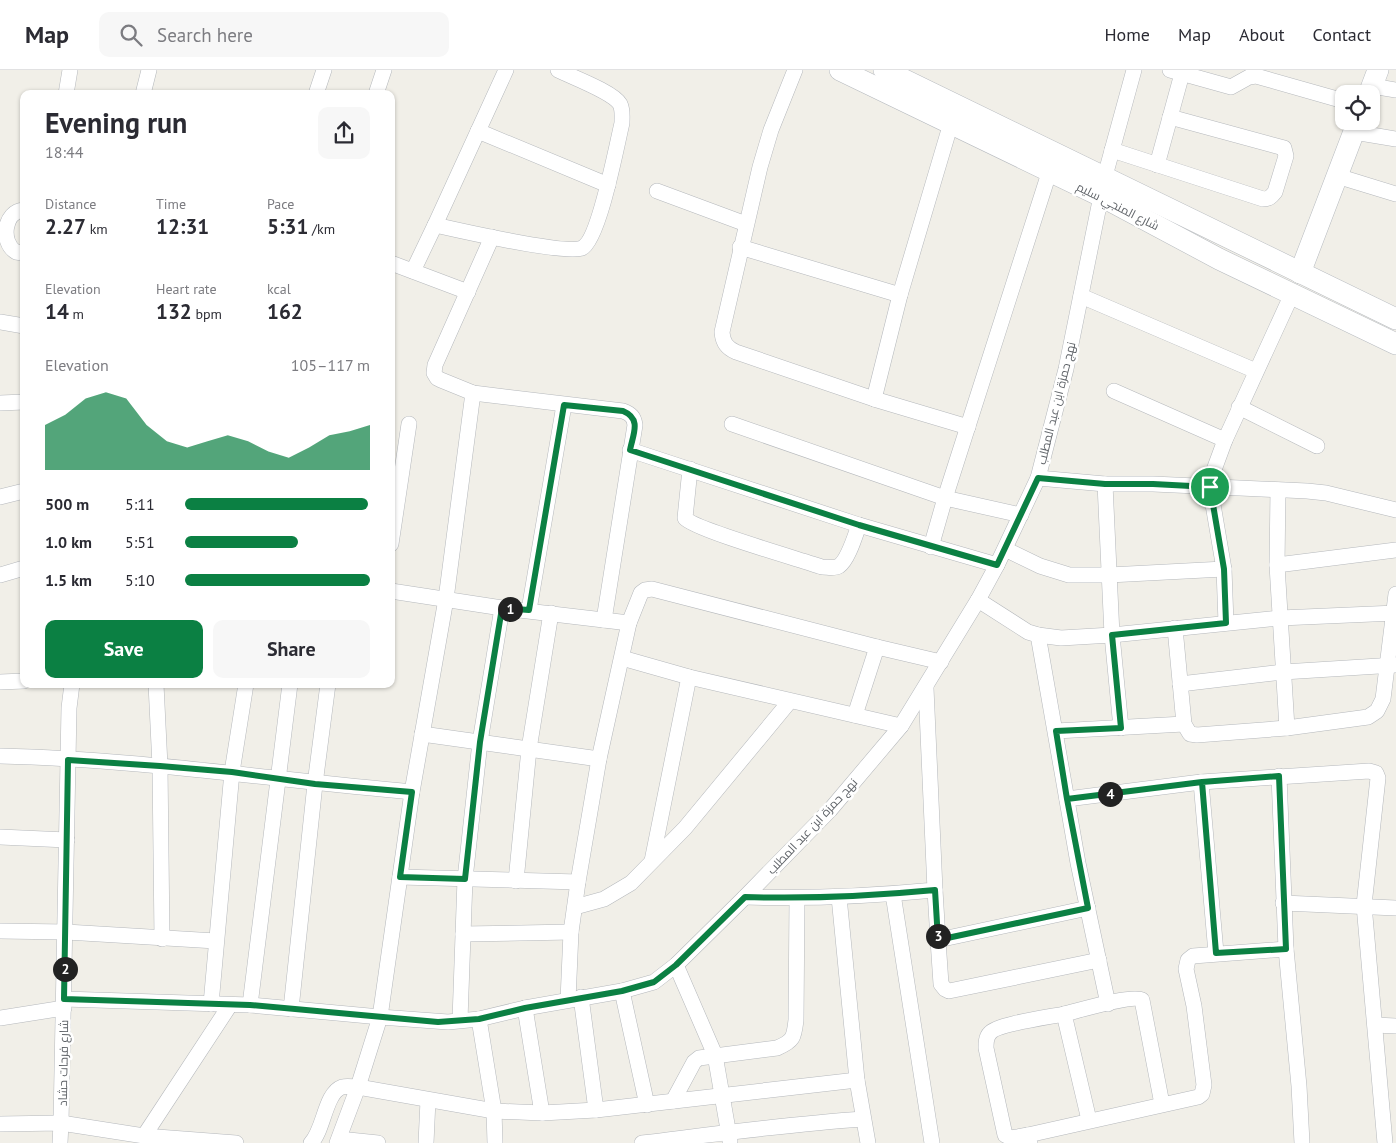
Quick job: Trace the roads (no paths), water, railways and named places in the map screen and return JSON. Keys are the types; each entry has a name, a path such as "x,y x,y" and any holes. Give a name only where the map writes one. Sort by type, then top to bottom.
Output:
{"main road":[{"name":"شارع المنجي سليم","path":"840,70 951,123 1049,173 1103,186 1300,273 1396,319"},
{"name":"شارع المنجي سليم","path":"884,70 1103,186 1219,258 1396,344"},
{"path":"1300,273 1354,130"}],"street":[{"path":"67,90 70,70"},
{"path":"144,90 149,70"},
{"path":"317,90 324,70"},
{"path":"377,90 384,70"},
{"path":"413,271 506,70"},
{"path":"435,225 492,237 568,249 581,248 589,241 595,229 608,185 623,113 617,99 558,70"},
{"path":"795,70 771,130 740,247 722,332 725,345 736,352 874,399 968,427"},
{"name":"نهج حمزة ابن عبد المطلب","path":"0,1018 64,1004 211,1004 291,1008 438,1022 479,1019 574,998 622,991 654,982 676,965 830,810 901,726 926,688 997,565 1038,478 1066,369 1103,186 1134,70"},
{"path":"1157,165 1170,118 1179,71 1231,87 1249,77 1256,76 1335,98"},
{"path":"1373,83 1396,90"},
{"path":"1112,150 1267,199 1275,192 1286,156 1285,150 1282,147 1170,118"},
{"path":"874,399 900,294 951,123"},
{"path":"1368,130 1396,139"},
{"path":"478,131 608,185"},
{"path":"931,547 1049,173"},
{"path":"1337,176 1396,194"},
{"path":"657,191 746,224"},
{"path":"20,210 9,217 6,231 9,245 16,252 20,253"},
{"path":"492,237 435,365 434,373 442,380 473,393 623,411 630,414 634,419 635,425 604,620"},
{"path":"740,247 900,294"},
{"path":"395,264 468,292"},
{"path":"1226,623 1224,569 1210,487 1211,478 1239,408 1292,294"},
{"path":"1081,296 1256,371"},
{"path":"0,322 20,325"},
{"path":"1114,391 1225,440"},
{"path":"378,1143 338,1141 358,1087 380,1017 412,792 446,599 473,393"},
{"path":"0,403 20,402"},
{"path":"529,610 564,405"},
{"path":"1239,408 1317,446"},
{"path":"395,509 410,424"},
{"path":"732,424 945,498 1021,515"},
{"path":"630,450 859,525 997,565"},
{"path":"690,469 685,518 692,524 712,532 832,568 839,566 845,560 859,525"},
{"path":"1038,478 1105,484 1153,484 1326,493 1396,510"},
{"path":"1105,484 1112,635 1121,728"},
{"path":"1278,490 1277,565 1287,728"},
{"path":"0,497 20,492"},
{"path":"1005,549 1040,566 1063,574 1079,576 1224,569"},
{"path":"1277,565 1396,550"},
{"path":"0,575 20,569"},
{"path":"596,1110 574,998 571,932 599,759 630,623 641,593 652,589 941,662"},
{"path":"395,592 502,608 630,623"},
{"path":"1175,628 1184,724 1190,734 1287,728 1368,717 1373,715 1380,707 1391,665 1396,594"},
{"path":"978,600 1020,627 1038,635 1061,638 1112,635 1280,618 1395,613"},
{"path":"460,1020 465,879 480,742 502,608"},
{"path":"516,881 529,749 551,613"},
{"path":"1038,635 1067,799 1108,1004"},
{"path":"855,715 876,647"},
{"path":"622,658 790,701 901,726"},
{"path":"1180,684 1283,672 1391,665"},
{"path":"652,862 689,676"},
{"path":"0,682 20,681"},
{"name":"شارع فرحات حشاد","path":"60,1143 66,932 69,708 72,688"},
{"path":"156,688 160,766 162,939"},
{"path":"211,1004 232,772 245,688"},
{"path":"250,1005 290,688"},
{"path":"291,1008 315,784 327,688"},
{"path":"926,688 941,984 949,991 1099,960"},
{"path":"575,907 616,894 631,883 685,828 790,701"},
{"path":"1056,731 1184,724"},
{"path":"422,734 599,759"},
{"path":"0,756 232,772 315,784 412,792"},
{"path":"1067,799 1202,782 1369,770 1376,773 1378,778 1364,906 1385,1143"},
{"path":"1279,776 1286,949 1299,1086 1302,1143"},
{"path":"1202,782 1216,953"},
{"path":"0,837 67,840"},
{"path":"400,877 578,882"},
{"path":"745,897 797,899 935,890"},
{"path":"894,894 932,1143"},
{"path":"839,897 857,1080 868,1143"},
{"path":"673,1101 697,1059 715,1055 777,1048 788,1044 794,1036 796,1020 797,899"},
{"path":"1284,903 1396,908"},
{"path":"938,940 1088,908"},
{"path":"0,931 66,932 216,941"},
{"path":"464,934 571,932"},
{"path":"1162,1104 1142,1000 1136,998 1000,1027 990,1032 986,1040 986,1048 1005,1135 1011,1138 1029,1139 1089,1120 1198,1097 1204,1091 1199,1039 1186,965 1188,960 1193,956 1216,953 1286,949"},
{"path":"676,965 715,1055 730,1138"},
{"path":"622,991 647,1105"},
{"path":"144,1136 230,1005"},
{"path":"525,1008 542,1114"},
{"path":"1064,1014 1089,1120"},
{"path":"479,1019 494,1111 494,1143"},
{"path":"1375,1025 1396,1026"},
{"path":"311,1143 319,1132 334,1092 339,1088 358,1087 494,1111 542,1114 647,1105 857,1080"},
{"path":"426,1143 428,1100"},
{"path":"642,1143 730,1138 781,1125 863,1119"},
{"path":"0,1124 62,1123 144,1136 236,1143"}]}
